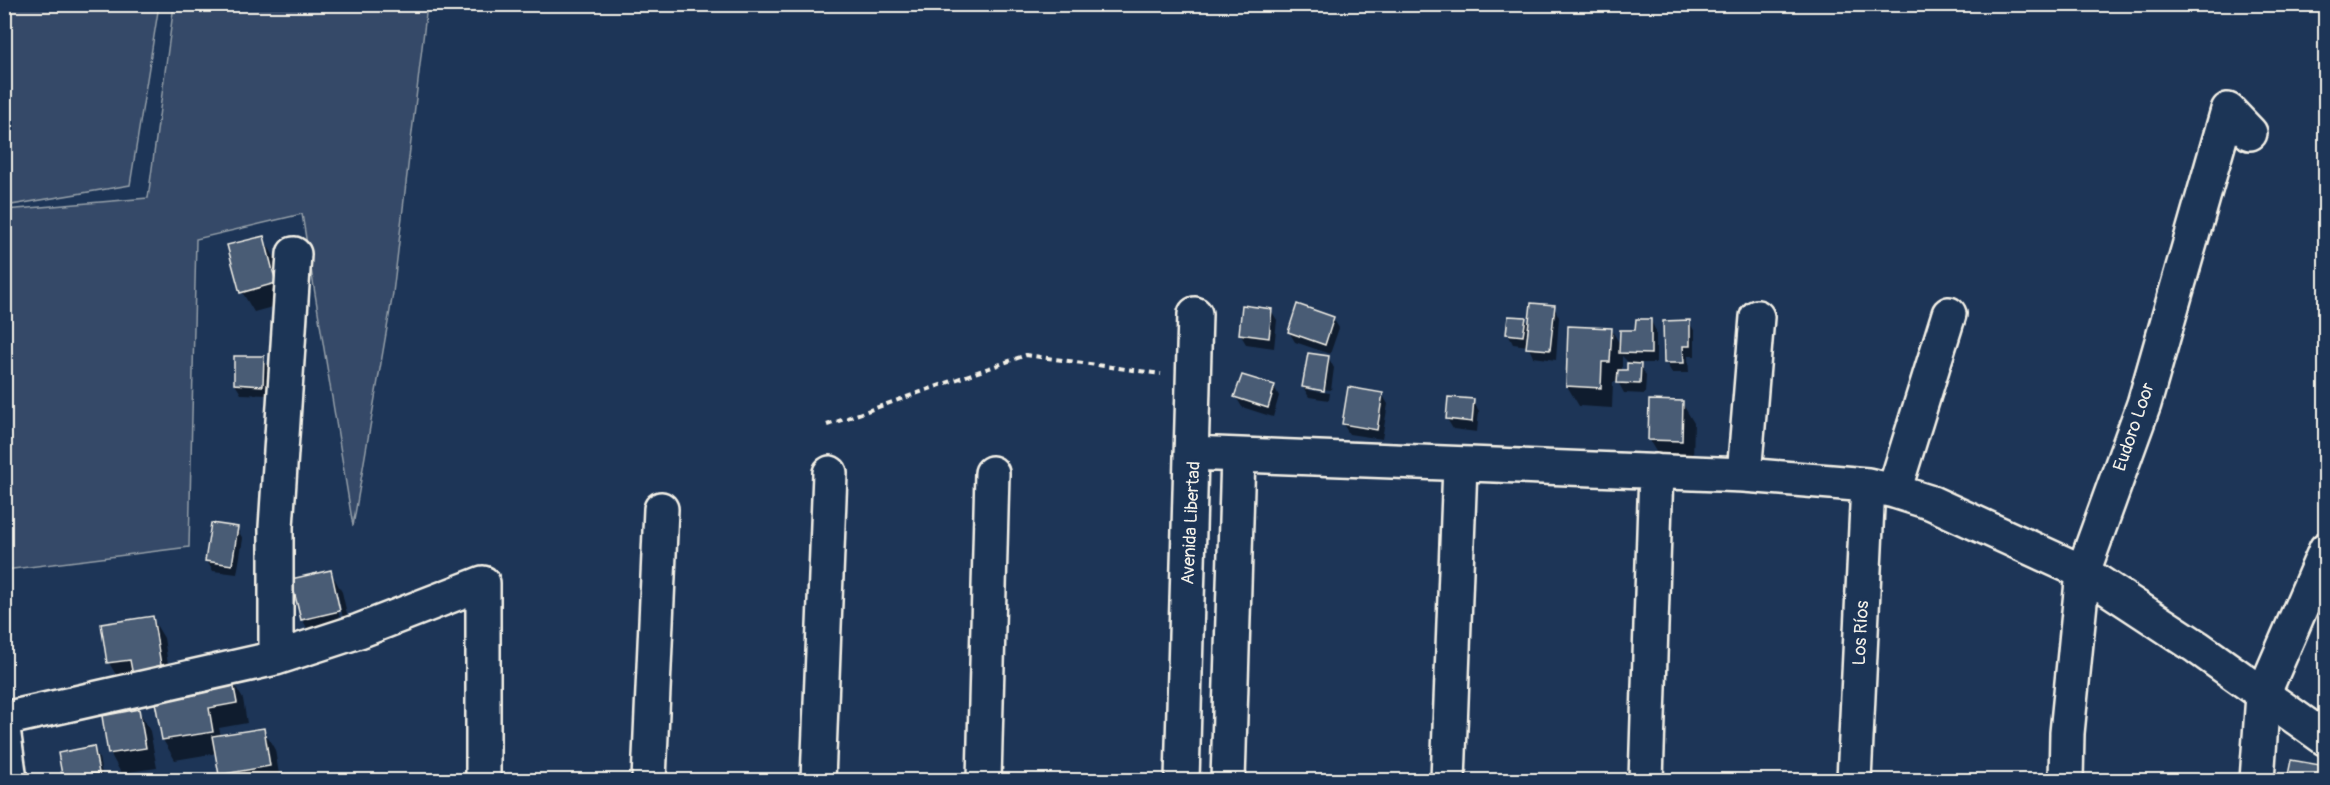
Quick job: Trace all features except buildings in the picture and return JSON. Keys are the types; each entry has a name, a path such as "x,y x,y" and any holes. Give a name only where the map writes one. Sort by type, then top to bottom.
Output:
{"street":[{"name":"Eudoro Loor","path":"2066,780 2067,733 2083,572 2144,404 2228,110 2250,133"},
{"path":"276,658 276,527 294,254"},
{"path":"1191,453 1195,314"},
{"name":"Los Ríos","path":"1854,780 1881,488 1949,314"},
{"path":"1743,475 1757,317"},
{"name":"Avenida Libertad","path":"1182,780 1191,453 1460,466 1743,475 1881,488 1942,508 2083,572 2325,739"},
{"path":"1228,780 1238,456"},
{"path":"1448,780 1460,466"},
{"path":"1646,780 1656,471"},
{"path":"818,780 830,473"},
{"path":"984,780 993,473"},
{"path":"650,780 661,509"},
{"path":"2257,780 2263,695 2325,549"},
{"path":"4,719 276,658 359,631 483,583 483,780"},
{"path":"4,736 10,780"}],"path":[{"path":"827,426 1026,355 1193,378"}],"shaded area":[{"path":"5,4 159,5 130,185 5,206"},
{"path":"174,5 427,5 393,293 353,526 302,214 196,239 189,547 5,570 5,210 148,198"}]}
